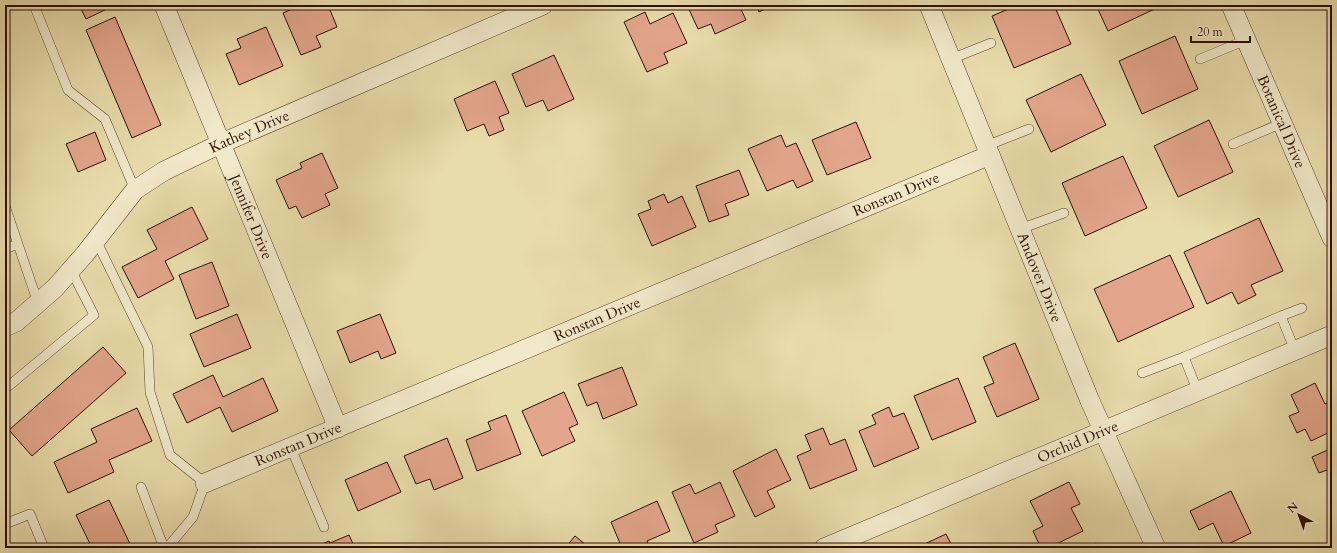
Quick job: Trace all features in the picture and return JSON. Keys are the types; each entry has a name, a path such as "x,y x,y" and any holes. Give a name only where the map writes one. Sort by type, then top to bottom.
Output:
{"street":[{"name":"Jennifer Drive","path":"164,5 338,428"},
{"name":"Kathey Drive","path":"5,327 16,322 55,288 96,240 135,190 164,171 222,143 543,5"},
{"name":"Andover Drive","path":"929,5 1090,401 1156,548"},
{"name":"Botanical Drive","path":"1230,5 1332,238"},
{"name":"Ronstan Drive","path":"205,483 291,448 988,151"},
{"name":"Orchid Drive","path":"833,546 1332,335"}],"lane":[{"path":"34,5 68,90 105,119 135,190"},
{"path":"1200,59 1246,40"},
{"path":"951,59 991,43"},
{"path":"1233,144 1282,123"},
{"path":"988,151 1028,129"},
{"path":"5,206 38,303"},
{"path":"1020,230 1064,212"},
{"path":"96,240 148,347 150,392 170,455 205,483 193,517 166,548 141,487"},
{"path":"5,249 18,244"},
{"path":"5,389 94,315 71,270"},
{"path":"1142,373 1302,308"},
{"path":"1282,316 1295,351"},
{"path":"1184,357 1198,392"},
{"path":"291,448 324,527"},
{"path":"5,524 30,514 44,548"}],"building":[{"path":"79,5 115,5 86,19"},
{"path":"301,5 328,5 337,27 316,36 321,47 301,55 283,13"},
{"path":"687,5 739,5 746,20 715,34 711,24 698,29"},
{"path":"756,5 773,5 759,12"},
{"path":"1018,5 1054,5 1071,44 1014,68 992,16"},
{"path":"1096,5 1163,5 1108,31"},
{"path":"645,12 650,24 673,13 687,43 664,53 668,63 647,72 624,22"},
{"path":"115,17 161,125 132,138 86,30"},
{"path":"266,27 283,66 239,85 226,54 241,48 237,39"},
{"path":"1175,36 1198,89 1142,114 1119,61"},
{"path":"554,55 574,99 548,111 543,100 526,107 512,74"},
{"path":"1081,74 1106,125 1051,152 1026,100"},
{"path":"495,81 509,113 499,117 504,130 489,136 484,124 467,131 454,99"},
{"path":"1209,120 1233,172 1178,197 1154,146"},
{"path":"856,122 871,158 827,175 812,140"},
{"path":"95,132 106,160 78,172 66,144"},
{"path":"781,135 786,147 796,143 813,181 797,188 793,180 767,191 748,149"},
{"path":"322,153 338,188 325,194 330,205 302,218 296,206 289,209 276,180 302,168 300,163"},
{"path":"1123,156 1147,208 1085,236 1062,183"},
{"path":"739,170 749,195 725,204 729,215 709,222 696,186"},
{"path":"664,194 668,203 682,196 696,227 652,246 638,214 651,209 648,201"},
{"path":"192,207 208,239 165,261 174,279 138,298 122,267 157,249 147,230"},
{"path":"1259,218 1283,271 1251,285 1256,295 1238,304 1232,292 1207,304 1184,252"},
{"path":"1170,255 1194,307 1118,342 1094,289"},
{"path":"212,262 229,306 196,319 179,275"},
{"path":"237,314 251,348 204,367 190,334"},
{"path":"380,314 396,353 381,359 378,351 350,363 337,331"},
{"path":"1015,343 1039,399 997,417 984,387 994,383 983,357"},
{"path":"103,347 126,373 32,456 9,430"},
{"path":"622,367 637,405 603,419 597,402 587,406 578,384"},
{"path":"213,375 223,397 263,378 278,411 232,432 220,407 187,423 173,394"},
{"path":"958,378 976,422 932,440 914,396"},
{"path":"1315,383 1325,404 1332,401 1332,431 1311,441 1305,429 1297,433 1289,416 1299,412 1291,395"},
{"path":"564,392 578,424 569,428 575,441 542,456 522,411"},
{"path":"889,407 893,417 904,413 919,448 874,467 859,431 876,424 872,415"},
{"path":"137,408 152,441 109,460 114,472 68,493 54,462 97,442 91,429"},
{"path":"506,415 521,454 477,471 466,440 491,430 488,422"},
{"path":"823,428 830,445 845,439 857,470 810,489 797,456 811,450 805,435"},
{"path":"447,438 463,478 434,490 430,479 416,484 404,456"},
{"path":"1332,448 1332,482 1327,470 1319,473 1312,457"},
{"path":"776,449 791,480 767,491 775,507 755,517 733,471"},
{"path":"387,462 401,492 358,511 345,480"},
{"path":"720,482 735,516 715,525 718,532 694,543 672,492 690,484 695,494"},
{"path":"1069,482 1080,504 1071,508 1083,531 1048,548 1041,548 1033,531 1043,526 1030,501"},
{"path":"1231,491 1251,533 1224,546 1213,523 1199,530 1190,511"},
{"path":"109,500 132,548 92,548 76,515"},
{"path":"657,501 670,531 647,541 650,548 622,548 611,522"},
{"path":"946,534 953,548 916,548"},
{"path":"349,535 355,548 313,548 329,541 330,543"},
{"path":"575,536 590,548 565,548"},
{"path":"1096,543 1099,548 1087,548"}]}
